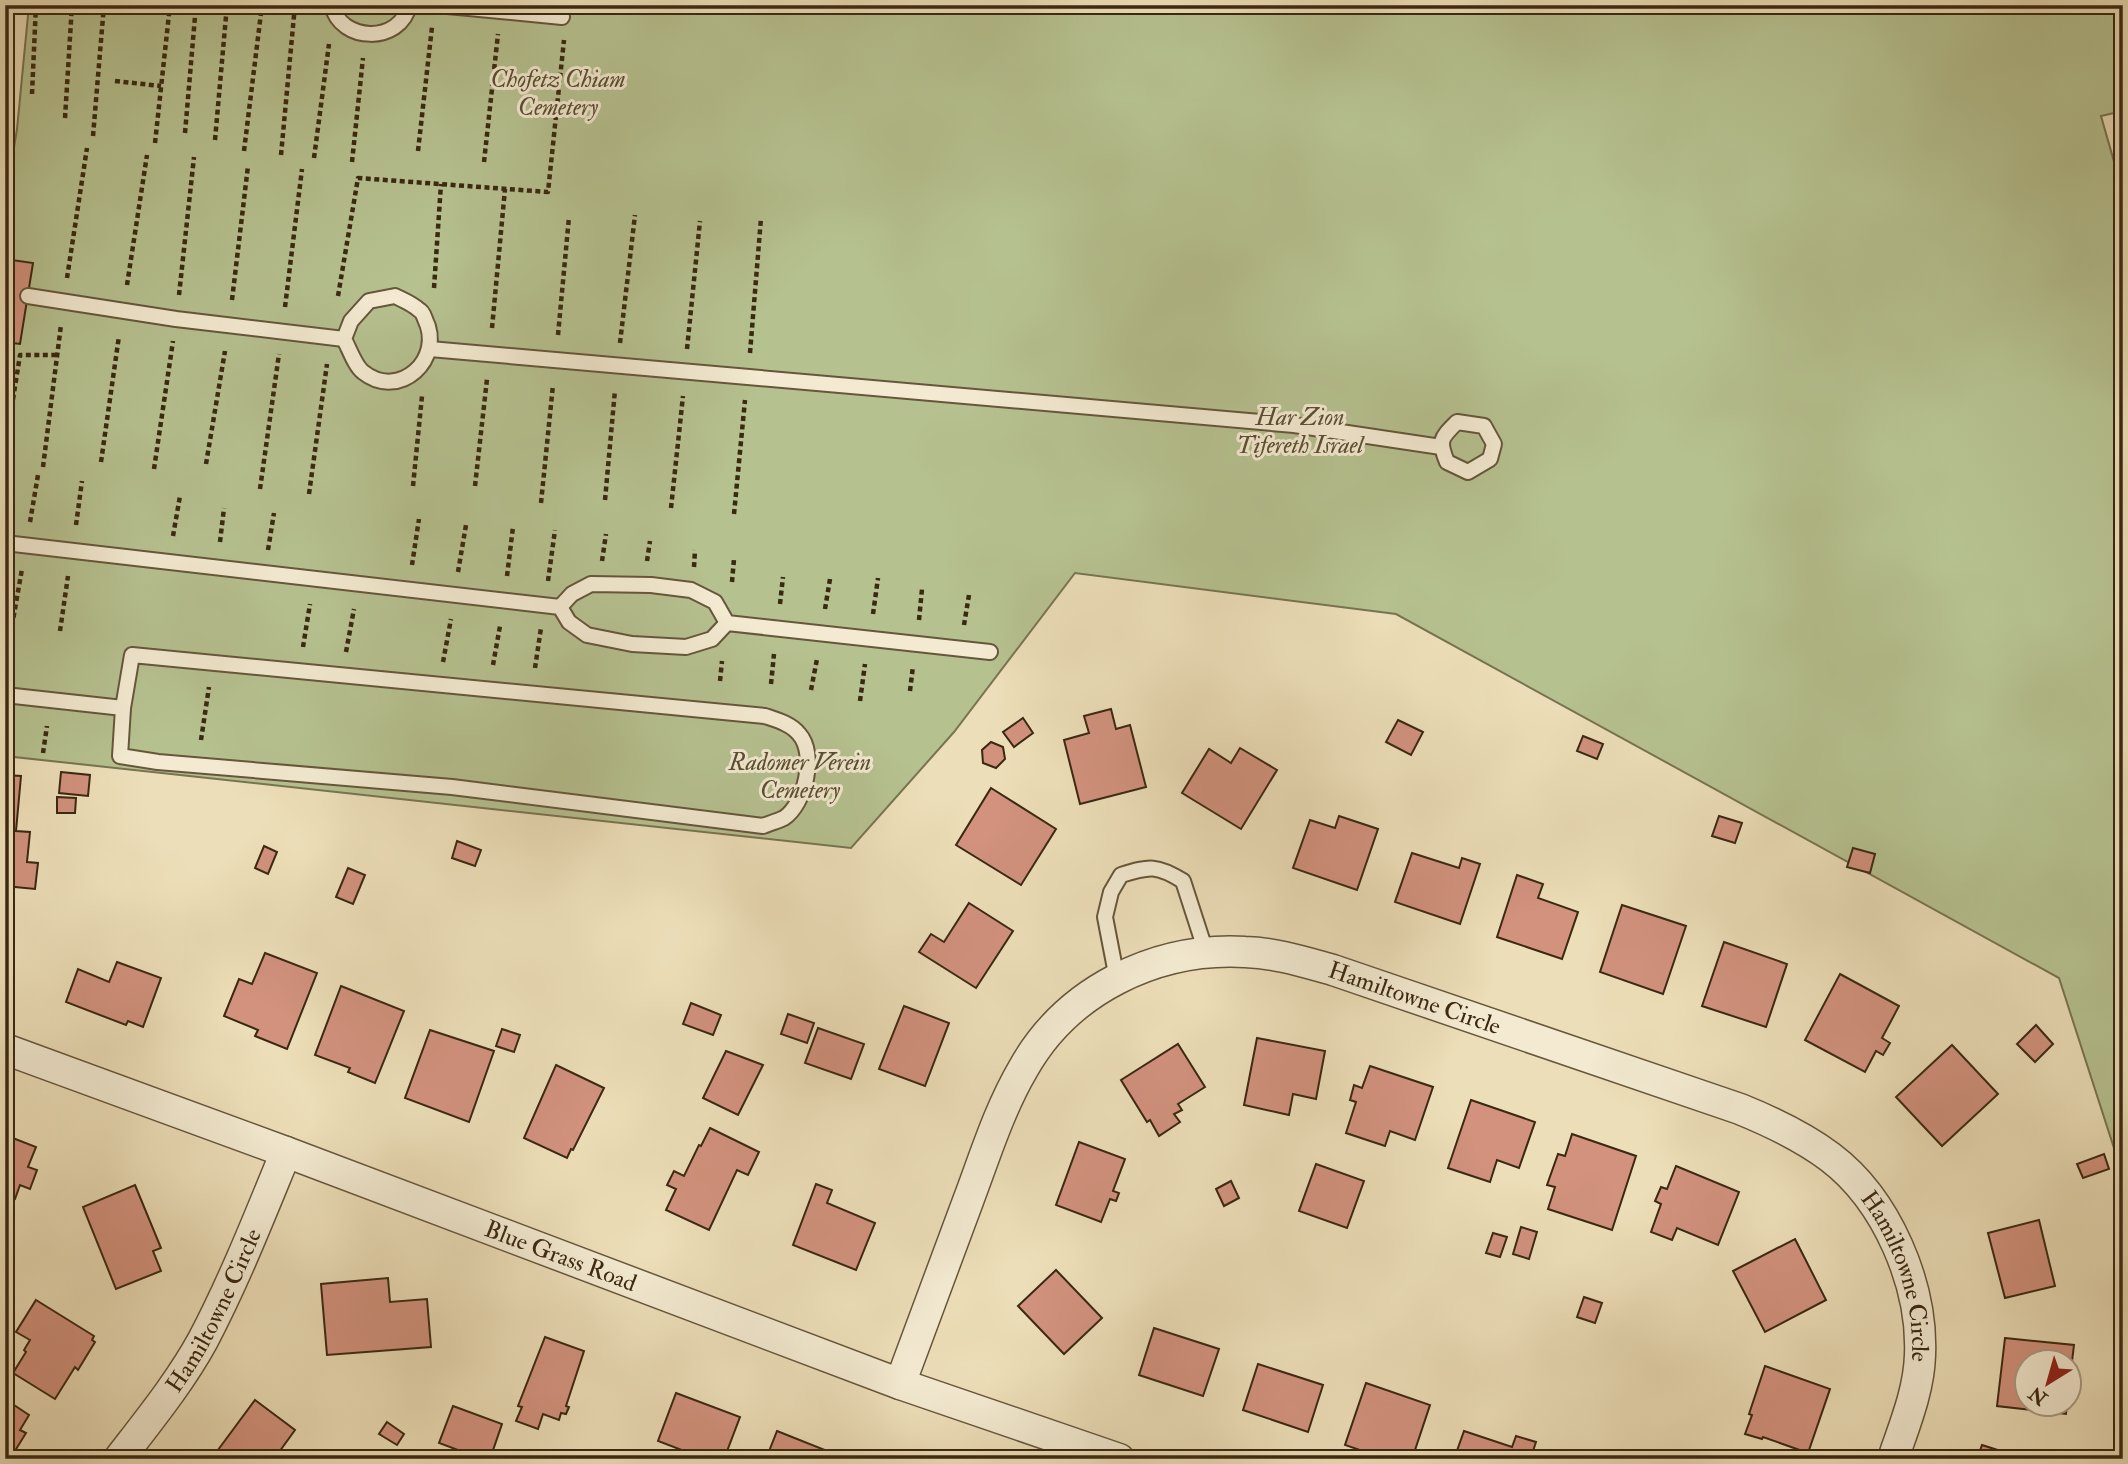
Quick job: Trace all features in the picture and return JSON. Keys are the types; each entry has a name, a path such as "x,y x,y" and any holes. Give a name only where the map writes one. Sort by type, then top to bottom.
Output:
{"street":[{"name":"Hamiltowne Circle","path":"900,1384 999,1117 1024,1067 1044,1039 1061,1019 1085,999 1139,968 1168,958 1206,952 1246,952 1284,956 1333,970 1740,1109 1778,1124 1832,1159 1855,1181 1881,1215 1900,1252 1913,1290 1919,1324 1920,1357 1915,1392 1893,1459"},
{"name":"Blue Grass Road","path":"5,1049 900,1384 1119,1459"},
{"name":"Hamiltowne Circle","path":"119,1459 161,1404 203,1340 240,1262 286,1152"}],"lane":[{"path":"333,8 342,23 366,36 395,27 408,11 409,5"},
{"path":"435,12 501,12 562,17"},
{"path":"28,296 176,319 337,338 362,372 381,381 399,381 416,372 428,352 431,331 421,310 395,296 369,301 337,338"},
{"path":"428,352 1294,425 1441,447"},
{"path":"5,543 560,607"},
{"path":"560,607 572,594 591,584 651,585 691,590 715,602 727,623"},
{"path":"560,607 569,622 587,635 646,645 686,647 712,639 727,623"},
{"path":"727,623 990,652"},
{"path":"132,655 765,716 786,724 800,734 808,749 809,771 796,805 784,818 763,826 452,787 158,762 120,756 123,708 132,655"},
{"path":"5,695 123,708"},
{"path":"1117,979 1105,917 1111,892 1121,875 1146,867 1167,871 1183,881 1206,952"}],"path":[{"path":"32,94 36,5"},
{"path":"65,118 72,5"},
{"path":"93,136 104,5"},
{"path":"155,143 170,5"},
{"path":"185,133 197,5"},
{"path":"215,140 228,5"},
{"path":"244,151 262,5"},
{"path":"282,155 295,5"},
{"path":"314,158 333,8"},
{"path":"418,151 435,12"},
{"path":"484,162 501,12"},
{"path":"309,494 337,338 358,178 548,192 565,28 562,17"},
{"path":"352,162 366,36"},
{"path":"115,81 161,86"},
{"path":"431,331 441,184"},
{"path":"413,486 428,352"},
{"path":"5,450 20,355 57,355"},
{"path":"169,562 180,496"},
{"path":"217,568 224,508"},
{"path":"264,573 274,513"},
{"path":"408,590 419,519"},
{"path":"301,657 314,579"},
{"path":"345,662 358,584"},
{"path":"197,765 212,663"}],"green space":[{"path":"29,5 2123,5 2123,111 2101,116 2123,193 2123,1176 2059,978 1396,614 1075,573 954,732 851,848 5,756 5,203 17,129"}],"building":[{"path":"5,259 33,263 20,344 5,342"},
{"path":"1111,709 1116,729 1130,725 1146,787 1080,804 1064,740 1089,733 1084,716"},
{"path":"1023,718 1033,733 1014,747 1003,732"},
{"path":"1398,720 1423,732 1411,755 1386,742"},
{"path":"1583,736 1603,744 1597,759 1577,751"},
{"path":"991,742 1003,747 1005,759 996,768 983,763 982,750"},
{"path":"1240,748 1277,770 1241,829 1182,793 1209,749 1231,763"},
{"path":"61,772 90,775 88,796 59,793"},
{"path":"5,775 21,776 16,831 30,832 27,862 38,863 35,889 5,886"},
{"path":"991,788 1056,829 1021,885 956,845"},
{"path":"57,797 76,798 75,813 57,813"},
{"path":"1339,816 1378,829 1357,890 1293,868 1310,820 1335,828"},
{"path":"1719,816 1742,823 1735,843 1712,836"},
{"path":"457,841 481,850 475,866 452,858"},
{"path":"264,846 277,852 268,874 255,868"},
{"path":"1853,848 1875,854 1870,873 1847,867"},
{"path":"1412,853 1459,868 1462,858 1480,864 1460,924 1395,902"},
{"path":"348,868 365,875 353,904 336,897"},
{"path":"1517,875 1543,884 1538,898 1578,912 1562,959 1497,937"},
{"path":"969,903 1013,931 976,988 919,952 931,934 944,942"},
{"path":"1622,905 1686,926 1663,994 1600,972"},
{"path":"1724,942 1787,964 1766,1027 1702,1006"},
{"path":"265,953 317,973 287,1049 255,1036 258,1030 224,1016 239,979 252,984"},
{"path":"117,962 161,978 143,1027 128,1021 126,1025 66,1002 78,969 109,982"},
{"path":"1840,974 1899,1006 1882,1038 1890,1043 1883,1055 1876,1051 1865,1072 1805,1040"},
{"path":"341,986 404,1011 375,1083 348,1072 350,1068 315,1055"},
{"path":"691,1003 721,1015 713,1035 683,1024"},
{"path":"904,1006 949,1023 925,1086 879,1069"},
{"path":"788,1014 814,1023 807,1043 781,1034"},
{"path":"2036,1025 2053,1044 2035,1062 2017,1044"},
{"path":"818,1028 864,1044 851,1079 805,1063"},
{"path":"502,1029 520,1035 514,1052 496,1046"},
{"path":"430,1030 494,1051 469,1122 405,1098"},
{"path":"1257,1038 1325,1051 1316,1099 1293,1094 1289,1115 1244,1105"},
{"path":"1178,1044 1205,1087 1178,1104 1182,1110 1174,1114 1180,1122 1159,1136 1121,1080"},
{"path":"1952,1045 1998,1094 1942,1146 1896,1097"},
{"path":"726,1051 763,1065 738,1115 703,1098"},
{"path":"556,1065 604,1088 567,1158 524,1138"},
{"path":"1370,1066 1433,1087 1415,1140 1390,1131 1385,1146 1346,1133 1356,1102 1350,1100 1354,1085 1362,1088"},
{"path":"1471,1100 1535,1122 1519,1168 1497,1160 1490,1182 1448,1168"},
{"path":"710,1128 759,1152 748,1175 737,1170 709,1230 666,1210 676,1189 667,1185 674,1171 684,1176"},
{"path":"1572,1134 1636,1156 1612,1230 1548,1209 1555,1187 1547,1185 1558,1154 1565,1156"},
{"path":"5,1135 36,1147 28,1167 37,1170 30,1189 20,1185 15,1199 5,1195"},
{"path":"1079,1142 1125,1159 1113,1191 1119,1193 1116,1201 1110,1199 1101,1222 1056,1205"},
{"path":"2104,1154 2109,1169 2083,1178 2077,1164"},
{"path":"1316,1164 1364,1181 1347,1228 1299,1211"},
{"path":"1676,1166 1739,1192 1718,1245 1677,1228 1672,1240 1651,1232 1661,1204 1655,1201 1661,1187 1667,1189"},
{"path":"1231,1181 1239,1198 1224,1206 1216,1189"},
{"path":"816,1184 832,1190 827,1203 875,1223 856,1270 793,1245"},
{"path":"135,1185 161,1248 153,1251 161,1271 116,1289 83,1207"},
{"path":"2039,1220 2055,1286 2005,1298 1988,1233"},
{"path":"1521,1227 1537,1232 1529,1259 1513,1254"},
{"path":"1493,1233 1507,1237 1500,1257 1486,1253"},
{"path":"1795,1239 1826,1300 1765,1332 1733,1271"},
{"path":"1056,1270 1102,1318 1064,1354 1018,1306"},
{"path":"388,1278 390,1302 427,1299 431,1347 327,1355 321,1284"},
{"path":"1584,1297 1602,1303 1595,1323 1577,1317"},
{"path":"36,1300 94,1336 92,1340 95,1342 78,1370 75,1367 55,1399 13,1373 30,1340 16,1332"},
{"path":"1154,1328 1219,1349 1203,1396 1139,1375"},
{"path":"545,1337 584,1351 566,1406 569,1407 566,1414 561,1413 559,1420 543,1414 538,1429 516,1421 522,1407 518,1406"},
{"path":"2005,1338 2074,1345 2074,1348 2012,1348 2012,1408 1997,1406"},
{"path":"1258,1364 1323,1385 1308,1432 1243,1410"},
{"path":"1765,1366 1830,1389 1808,1453 1763,1437 1762,1439 1745,1434"},
{"path":"1366,1383 1430,1405 1412,1459 1386,1459 1345,1445"},
{"path":"676,1393 740,1417 724,1459 705,1459 658,1441"},
{"path":"5,1399 29,1415 20,1430 26,1433 10,1459 5,1459"},
{"path":"255,1400 295,1430 274,1459 221,1459 215,1454"},
{"path":"453,1406 502,1424 490,1459 482,1459 439,1443"},
{"path":"387,1422 404,1434 397,1445 379,1434"},
{"path":"777,1431 840,1456 839,1459 766,1459"},
{"path":"1464,1431 1512,1447 1516,1436 1536,1442 1531,1457 1528,1456 1527,1459 1454,1459"},
{"path":"1982,1445 2026,1459 1977,1459"}],"park label":[{"name":"Chofetz Chiam Cemetery","path":"558,93"},
{"name":"Har Zion Tifereth Israel","path":"1300,431"},
{"name":"Radomer Verein Cemetery","path":"800,776"}]}
